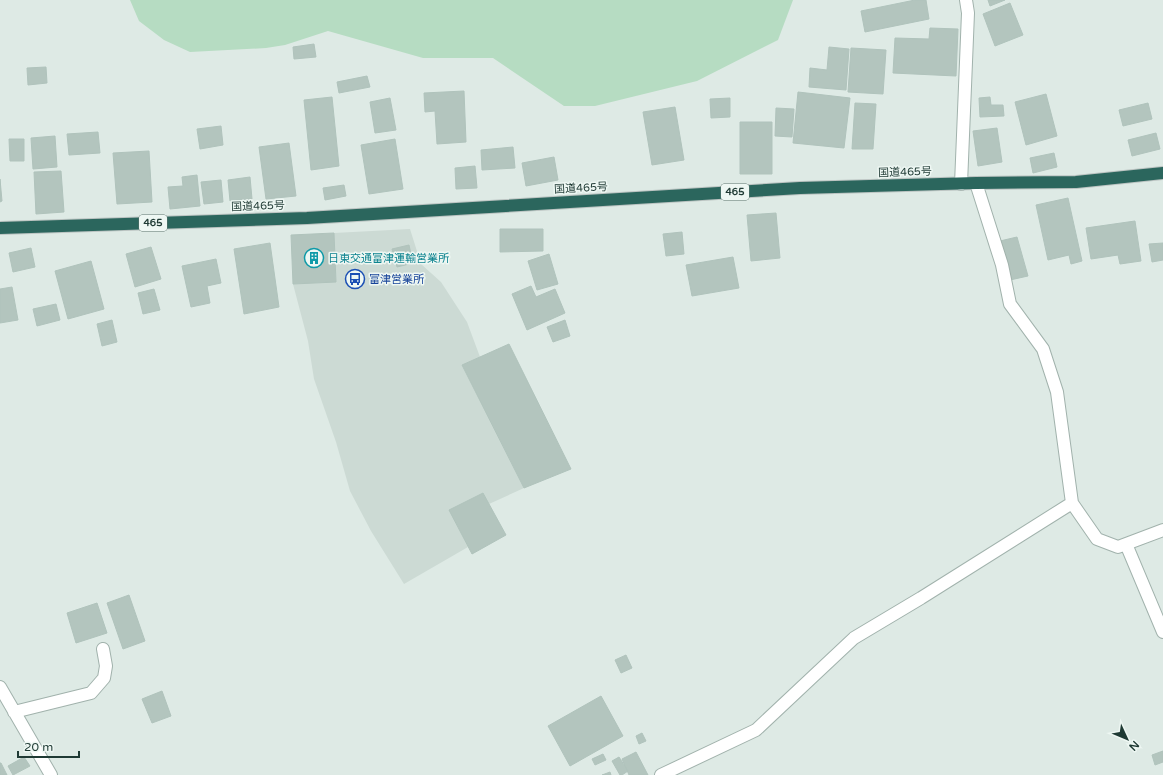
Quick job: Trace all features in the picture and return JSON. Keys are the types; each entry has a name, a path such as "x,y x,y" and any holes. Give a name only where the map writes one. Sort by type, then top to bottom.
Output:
{"highway":[{"name":"国道465号","path":"0,228 307,218 800,188 1076,182 1163,173"}],"street":[{"path":"961,184 968,13 966,0"},
{"path":"976,183 1002,265 1010,304 1043,349 1057,392 1072,503 1097,538 1118,547 1163,530"},
{"path":"661,775 756,730 854,638 921,598 1072,503"},
{"path":"1126,544 1163,632"},
{"path":"14,712 91,693 104,678 106,666 103,649"},
{"path":"0,687 51,775"}],"shaded area":[{"path":"410,229 421,264 441,282 467,322 480,357 462,365 524,488 489,504 483,494 450,511 468,547 404,584 371,531 350,491 336,442 314,379 308,341 293,284 336,281 334,233"}],"green space":[{"path":"130,0 793,0 778,40 697,81 595,106 564,106 493,58 423,58 328,31 285,45 266,48 190,52 164,40 139,21"}],"building":[{"path":"915,0 926,0 929,19 865,32 861,11"},
{"path":"988,0 1005,0 990,6"},
{"path":"1010,3 1023,35 995,46 983,14"},
{"path":"930,28 958,29 956,76 893,73 895,38 929,39"},
{"path":"314,44 316,57 294,59 293,47"},
{"path":"829,47 849,49 846,90 809,87 810,68 827,70"},
{"path":"851,48 886,50 883,94 848,92"},
{"path":"46,67 47,83 28,85 27,68"},
{"path":"367,76 370,87 339,93 337,82"},
{"path":"464,91 466,142 437,144 435,111 425,112 424,93"},
{"path":"798,92 850,98 844,148 793,143"},
{"path":"1046,94 1057,136 1026,145 1015,102"},
{"path":"332,97 339,166 311,170 304,100"},
{"path":"990,97 991,105 1003,105 1004,116 980,117 979,98"},
{"path":"390,98 396,130 375,133 370,102"},
{"path":"730,98 730,117 711,118 710,99"},
{"path":"855,103 876,104 873,149 852,149"},
{"path":"1148,103 1152,119 1123,126 1119,110"},
{"path":"675,107 684,160 652,165 643,112"},
{"path":"776,108 794,109 792,137 775,136"},
{"path":"740,122 772,122 772,174 740,174"},
{"path":"221,126 223,145 200,149 197,129"},
{"path":"997,128 1002,162 978,166 973,131"},
{"path":"98,132 100,153 69,155 67,134"},
{"path":"1156,133 1160,149 1132,156 1128,140"},
{"path":"55,136 57,167 33,169 31,138"},
{"path":"9,139 24,139 24,161 10,161"},
{"path":"395,139 403,189 369,194 361,145"},
{"path":"289,143 296,196 266,199 259,147"},
{"path":"513,147 515,168 482,170 481,150"},
{"path":"149,151 152,202 117,204 113,153"},
{"path":"1054,153 1057,167 1033,173 1030,158"},
{"path":"554,157 558,180 526,186 522,163"},
{"path":"475,166 477,188 456,189 455,168"},
{"path":"61,171 64,212 36,214 34,172"},
{"path":"197,175 200,206 170,209 168,187 183,186 182,177"},
{"path":"250,177 252,199 230,201 228,180"},
{"path":"0,179 2,201 0,202"},
{"path":"221,180 223,202 204,204 201,182"},
{"path":"344,185 346,196 325,200 323,188"},
{"path":"1068,198 1082,261 1071,264 1069,255 1048,260 1036,205"},
{"path":"776,213 780,258 751,261 747,215"},
{"path":"1135,221 1141,261 1120,264 1118,255 1091,259 1086,228"},
{"path":"500,229 543,229 543,251 500,252"},
{"path":"682,232 684,254 666,256 663,234"},
{"name":"日東交通富津運輸営業所","path":"334,233 336,282 293,284 291,235"},
{"path":"1017,237 1028,276 1010,280 1000,241"},
{"path":"270,243 279,307 244,314 234,249"},
{"path":"1163,243 1163,260 1152,262 1149,244"},
{"path":"409,245 413,263 397,267 392,249"},
{"path":"151,247 161,279 135,287 126,254"},
{"path":"31,248 35,267 13,272 9,253"},
{"path":"549,254 558,284 537,290 528,261"},
{"path":"733,257 739,288 692,296 686,265"},
{"path":"216,259 221,283 207,286 210,303 191,307 182,266"},
{"path":"91,261 104,309 68,319 55,271"},
{"path":"531,286 536,297 555,289 565,313 527,330 512,294"},
{"path":"12,287 18,320 0,323 0,289"},
{"path":"154,289 160,310 143,314 138,293"},
{"path":"56,304 60,320 37,326 33,309"},
{"path":"112,320 117,342 102,346 97,324"},
{"path":"565,320 570,336 553,342 547,327"},
{"path":"509,344 571,469 524,488 462,365"},
{"path":"483,493 506,535 472,554 449,510"},
{"path":"129,595 145,641 123,649 107,603"},
{"path":"97,603 107,633 76,643 67,613"},
{"path":"626,655 632,668 621,673 615,660"},
{"path":"162,691 171,716 152,723 142,699"},
{"path":"601,696 623,736 570,766 548,726"},
{"path":"642,733 646,741 639,744 636,736"},
{"path":"1163,751 1163,762 1155,765 1152,755"},
{"path":"636,752 648,775 629,775 622,759"},
{"path":"603,754 606,760 595,765 592,759"},
{"path":"24,757 30,766 13,775 8,766"},
{"path":"619,757 628,771 622,775 620,775 612,761"},
{"path":"1,763 7,775 0,775"},
{"path":"610,772 611,775 602,775"}],"place":[{"name":"日東交通富津運輸営業所","path":"314,258"},
{"name":"富津営業所","path":"355,279"}]}
